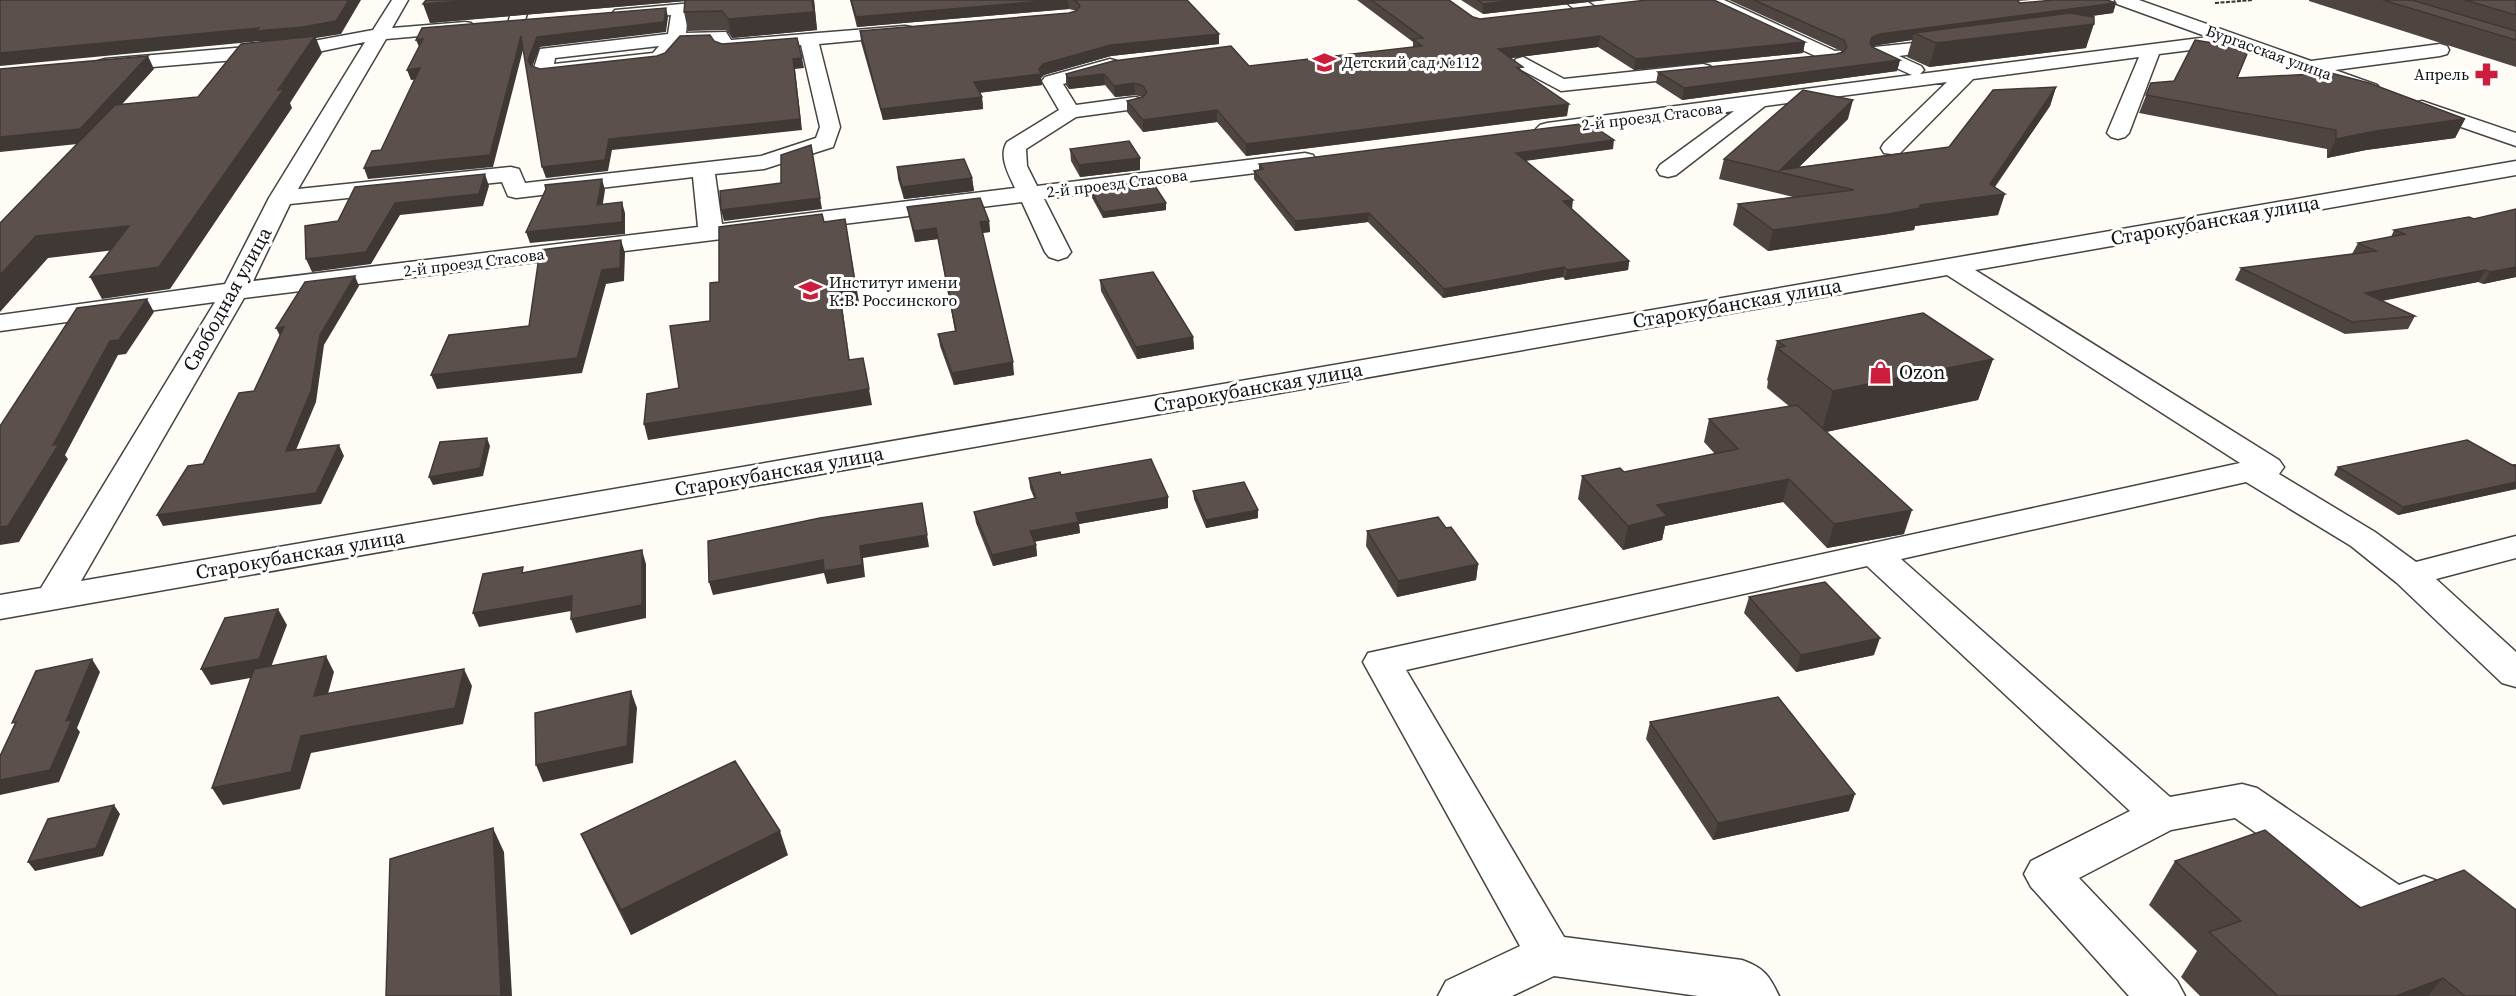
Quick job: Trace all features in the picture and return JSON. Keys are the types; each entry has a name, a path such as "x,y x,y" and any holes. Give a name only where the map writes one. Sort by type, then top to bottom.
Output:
{"street":[{"name":"Свободная улица","path":"54,597 235,291 281,198 400,0"},
{"path":"517,23 523,0"},
{"path":"600,16 669,7 786,0"},
{"path":"1556,13 1594,8 1573,0"},
{"path":"1710,0 1833,57"},
{"path":"2131,3 2170,0"},
{"name":"Бургасская улица","path":"2131,3 2516,140"},
{"path":"669,7 676,39"},
{"path":"83,67 308,48 380,34 541,21"},
{"path":"676,39 659,58 543,71 547,53 676,39 720,36 724,46 924,24"},
{"path":"281,198 511,174 516,191 764,162 825,142 830,127 808,38"},
{"name":"2-й проезд Стасова","path":"1522,132 1935,80 2233,39"},
{"path":"1798,60 1967,42"},
{"path":"2270,53 2309,46"},
{"path":"2118,133 2151,50"},
{"path":"2310,67 2440,50"},
{"path":"1878,53 1935,80"},
{"path":"1070,112 1052,81 1112,59"},
{"path":"1523,63 1561,84 1718,69"},
{"path":"1589,63 1614,79"},
{"path":"1892,148 1966,75"},
{"path":"1668,170 1759,102"},
{"path":"1058,252 1016,166 1015,147 1070,112 1134,103"},
{"name":"2-й проезд Стасова","path":"0,323 235,291 1322,158"},
{"name":"Старокубанская улица","path":"0,607 2516,168"},
{"path":"703,169 711,233"},
{"path":"1550,955 1382,662 2268,467 1950,266"},
{"path":"2250,471 2362,539 2410,575 2516,674"},
{"path":"2410,575 2516,548"},
{"path":"1874,554 2162,815"},
{"path":"2160,996 2047,874 2162,815 2242,800 2394,906 2461,882"},
{"path":"1463,996 1550,955 1742,981 1754,996"}],"path":[{"path":"2212,4 2253,0"}],"building":[{"path":"0,0 349,0 336,21 303,27 256,31 259,28 0,53"},
{"path":"426,0 477,0 423,4"},
{"path":"685,0 812,0 814,12 728,19 722,11 684,12"},
{"path":"851,0 1055,0 856,17"},
{"path":"1073,0 1187,0 1219,34 1111,45 1043,64 1039,69 1041,74 974,82 982,97 881,109 860,31 1069,13 1076,11 1080,6"},
{"path":"1371,0 1449,0 1473,17 1480,19 1647,0 1714,0 1805,42 1636,59 1600,36 1498,49 1523,67 1517,68 1569,104 1246,144 1217,110 1143,120 1127,101 1143,97 1147,92 1143,86 1134,83 1114,86 1104,74 1068,78 1066,74 1113,61 1231,46 1249,66 1422,46 1413,39 1423,38"},
{"path":"1478,0 1516,0 1483,4"},
{"path":"1754,0 2017,0 2020,3 2054,0 2107,0 2116,3 1880,34 1872,37 1870,43 1872,47 1900,60 1684,88 1658,72 1836,54 1843,52 1847,47 1844,40"},
{"path":"2383,0 2412,0 2516,31 2516,40"},
{"path":"2465,0 2516,0 2516,15"},
{"path":"666,8 664,22 537,37 528,60 531,66 540,69 657,56 665,53 680,36 710,35 714,41 722,44 797,38 802,58 793,59 800,119 609,139 605,160 542,167 521,36 490,155 364,168 372,151 381,150 420,68 407,70 423,39 416,40 422,28"},
{"path":"2070,13 2094,17 2094,24 1936,43 1914,33"},
{"path":"315,36 278,90 284,89 159,267 90,277 129,226 36,236 0,275 0,223 115,105 198,97 241,44"},
{"path":"2195,40 2249,49 2237,78 2331,73 2369,83 2465,119 2336,139 2336,130 2146,95 2151,83 2174,81"},
{"path":"148,56 80,129 0,137 0,69"},
{"path":"2056,87 1990,184 2005,194 1920,205 1920,208 1888,214 1773,230 1738,204 1854,190 1724,159 1803,90 1853,100 1780,170 1949,147 1993,90"},
{"path":"1589,123 1614,140 1516,153 1573,200 1563,201 1629,261 1567,270 1564,267 1444,289 1369,213 1295,221 1254,171 1263,169 1259,164"},
{"path":"1129,141 1140,158 1079,165 1070,149"},
{"path":"811,145 820,198 721,210 720,191 781,183 781,155"},
{"path":"964,159 972,178 902,187 897,167"},
{"path":"485,174 479,194 395,203 366,252 306,259 305,226 338,221 355,187"},
{"path":"602,179 597,205 622,202 622,222 526,232 546,189 545,185"},
{"path":"1151,180 1166,203 1103,212 1089,188"},
{"path":"980,198 989,221 980,222 1013,362 952,373 938,334 956,331 936,228 914,231 907,207"},
{"path":"2516,209 2516,267 2490,272 2485,270 2365,293 2415,316 2352,322 2241,268 2376,251 2358,243 2405,234 2394,230 2469,217 2474,219"},
{"path":"822,214 824,222 845,219 856,288 839,290 849,360 863,358 869,389 644,424 647,394 679,388 670,326 710,321 710,283 719,282 719,227"},
{"path":"621,240 620,268 602,270 577,358 431,375 449,335 529,326 540,250"},
{"path":"1153,272 1193,337 1136,347 1100,280"},
{"path":"355,276 320,335 311,391 286,451 339,445 316,493 157,515 188,466 203,464 239,393 254,391 284,327 276,328 305,282"},
{"path":"147,299 119,340 110,341 53,445 59,444 8,526 0,527 0,426 77,308"},
{"path":"1923,313 1993,359 1833,391 1777,348 1785,346 1777,341"},
{"path":"1797,405 1912,510 1834,524 1789,479 1657,505 1667,516 1628,526 1582,476 1620,468 1624,472 1738,449 1709,419"},
{"path":"487,438 480,468 429,477 440,442"},
{"path":"2467,440 2516,467 2516,482 2403,507 2338,467"},
{"path":"1151,459 1168,497 1076,513 1079,522 1030,531 1036,545 992,555 974,512 1036,498 1029,478 1060,472 1061,475"},
{"path":"1244,482 1258,510 1206,520 1193,491"},
{"path":"922,503 927,535 860,546 862,565 824,571 823,560 709,582 708,541 820,518"},
{"path":"1438,517 1446,528 1451,527 1478,564 1398,581 1367,531"},
{"path":"642,550 642,605 571,619 572,596 473,613 483,574 523,567 522,573"},
{"path":"1825,582 1880,638 1801,655 1749,597"},
{"path":"278,609 259,659 201,669 225,618"},
{"path":"326,656 314,696 464,669 455,708 301,736 291,772 212,788 254,669"},
{"path":"92,659 66,721 72,720 50,770 0,780 0,756 16,722 12,723 36,671"},
{"path":"631,691 627,746 536,765 535,713"},
{"path":"1778,697 1855,794 1718,823 1650,722"},
{"path":"735,761 780,831 621,910 581,834"},
{"path":"114,805 96,848 28,862 48,819"},
{"path":"493,828 501,996 386,996 390,859"},
{"path":"2265,830 2360,908 2464,870 2516,910 2516,996 2465,996 2443,978 2396,996 2278,996 2209,932 2241,921 2175,861"}],"place":[{"name":"Детский сад №112","path":"1324,62"},
{"name":"Апрель","path":"2487,74"},
{"name":"Институт имени К.В. Россинского","path":"811,291"},
{"name":"Ozon","path":"1881,372"}]}
